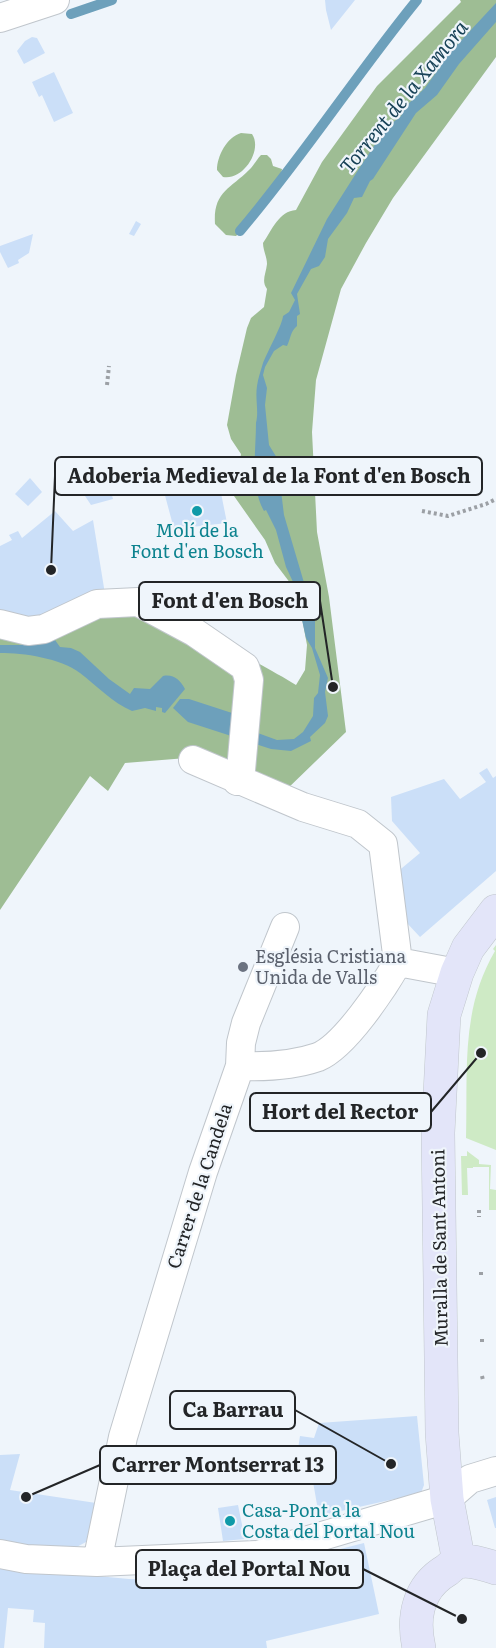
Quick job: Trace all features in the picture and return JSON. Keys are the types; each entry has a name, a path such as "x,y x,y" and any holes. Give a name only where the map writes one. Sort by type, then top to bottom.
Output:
{"main road":[{"name":"Muralla de Sant Antoni","path":"459,1562 447,1499 442,1433 438,1133 444,1015 457,973 468,948 496,911"},
{"path":"419,1648 416,1612 424,1590 438,1575 459,1562 479,1563 496,1568"}],"street":[{"path":"0,18 56,0"},
{"path":"0,624 28,631 44,629 97,604 138,602 194,632 244,667 249,680 239,775"},
{"path":"193,760 239,775 303,807 358,824 383,844 398,962 381,991 342,1038 319,1056 274,1067 240,1066"},
{"name":"Carrer de la Candela","path":"97,1562 123,1437 203,1172 240,1066 241,1043 246,1023 285,927"},
{"path":"398,962 457,973"},
{"path":"0,1554 26,1559 97,1562 258,1555 447,1499 470,1479 496,1472"}],"path":[{"path":"107,385 109,366"},
{"path":"422,511 448,516 496,499"},
{"path":"479,1210 479,1217"},
{"path":"482,1339 482,1345"}],"green space":[{"path":"460,0 496,0 496,57 393,198 366,243 341,289 316,380 312,432 317,532 329,597 346,732 284,792 211,756 125,763 108,791 90,776 0,910 0,615 106,594 190,591 194,610 201,621 224,642 296,685 305,670 307,645 297,592 275,563 265,540 234,496 241,454 231,439 227,425 247,328 251,318 264,307 267,289 264,280 267,264 263,243 280,217 296,210 322,162 377,86 461,2"},
{"path":"241,133 252,134 255,141 253,156 238,174 223,177 217,170 221,153 231,138"},
{"path":"261,155 267,155 273,166 282,169 281,175 249,223 236,236 226,235 215,224 215,213 220,198"},
{"path":"496,945 496,1150 466,1138 468,1042 471,1019 476,996"},
{"path":"467,1151 479,1160 479,1164 491,1165 490,1189 496,1190 496,1210 489,1210 489,1167 467,1168 468,1195 462,1195 461,1156 467,1156"}],"water":[{"path":"496,3 496,22 459,64 437,95 416,113 370,181 362,197 354,198 347,213 328,239 325,257 319,266 311,269 297,294 300,314 297,316 297,326 287,346 283,345 274,351 263,375 267,388 265,405 269,445 277,458 284,515 307,599 315,618 315,648 328,678 325,692 328,716 325,723 310,737 311,741 291,751 271,749 188,722 173,708 180,699 189,699 232,713 255,732 277,740 294,739 303,732 313,716 314,698 318,693 320,675 312,648 306,638 294,584 286,567 276,530 266,510 264,511 255,480 259,377 283,316 289,312 295,300 291,293 327,219 386,128 401,116 406,106 425,88 442,61"},
{"path":"55,640 60,647 80,652 109,679 130,694 134,688 150,689 163,676 176,678 185,689 165,713 162,712 162,708 156,707 156,711 145,708 132,711 111,699 72,668 31,655 0,653 0,645 38,645"}],"building":[{"path":"325,0 355,0 331,30 326,10"},
{"path":"32,37 37,38 45,53 24,64 17,51 25,41"},
{"path":"54,72 73,113 54,122 42,95 39,97 32,82"},
{"path":"136,221 141,224 134,236 129,234"},
{"path":"33,234 29,253 18,260 19,263 8,268 0,252 0,246"},
{"name":"Molí de la Font d'en Bosch","path":"217,473 227,523 174,529 163,488"},
{"path":"107,477 113,499 91,505 85,496"},
{"path":"30,478 42,492 28,506 15,494"},
{"path":"55,511 73,531 93,520 105,594 36,625 0,613 0,546 12,540 9,535 18,531 22,538"},
{"path":"487,768 493,778 496,776 496,871 420,937 406,922 396,873 420,853 392,821 391,797 444,779 460,799 486,782 479,773"},
{"path":"417,1416 424,1485 421,1493 319,1516 309,1459 296,1462 300,1436 314,1438 319,1423"},
{"path":"20,1454 10,1490 96,1503 86,1542 71,1550 0,1543 0,1455"},
{"path":"496,1497 496,1528 495,1528 487,1500"},
{"name":"Casa-Pont a la Costa del Portal Nou","path":"238,1505 245,1539 223,1541 218,1508"},
{"path":"364,1543 379,1614 266,1641 267,1648 44,1648 45,1623 33,1622 34,1610 8,1608 4,1648 0,1648 0,1567 158,1580 257,1570"}],"waterway":[{"path":"71,14 112,0"},
{"path":"240,231 286,174 417,0"}],"place":[{"name":"Molí de la Font d'en Bosch","path":"197,511"},
{"name":"Adoberia Medieval de la Font d'en Bosch","path":"51,570"},
{"name":"Font d'en Bosch","path":"333,687"},
{"name":"Església Cristiana Unida de Valls","path":"243,967"},
{"name":"Hort del Rector","path":"481,1053"},
{"name":"Ca Barrau","path":"391,1464"},
{"name":"Carrer Montserrat 13","path":"26,1497"},
{"name":"Casa-Pont a la Costa del Portal Nou","path":"230,1521"},
{"name":"Plaça del Portal Nou","path":"462,1619"}],"water label":[{"name":"Torrent de la Xamora","path":"404,97"}]}
